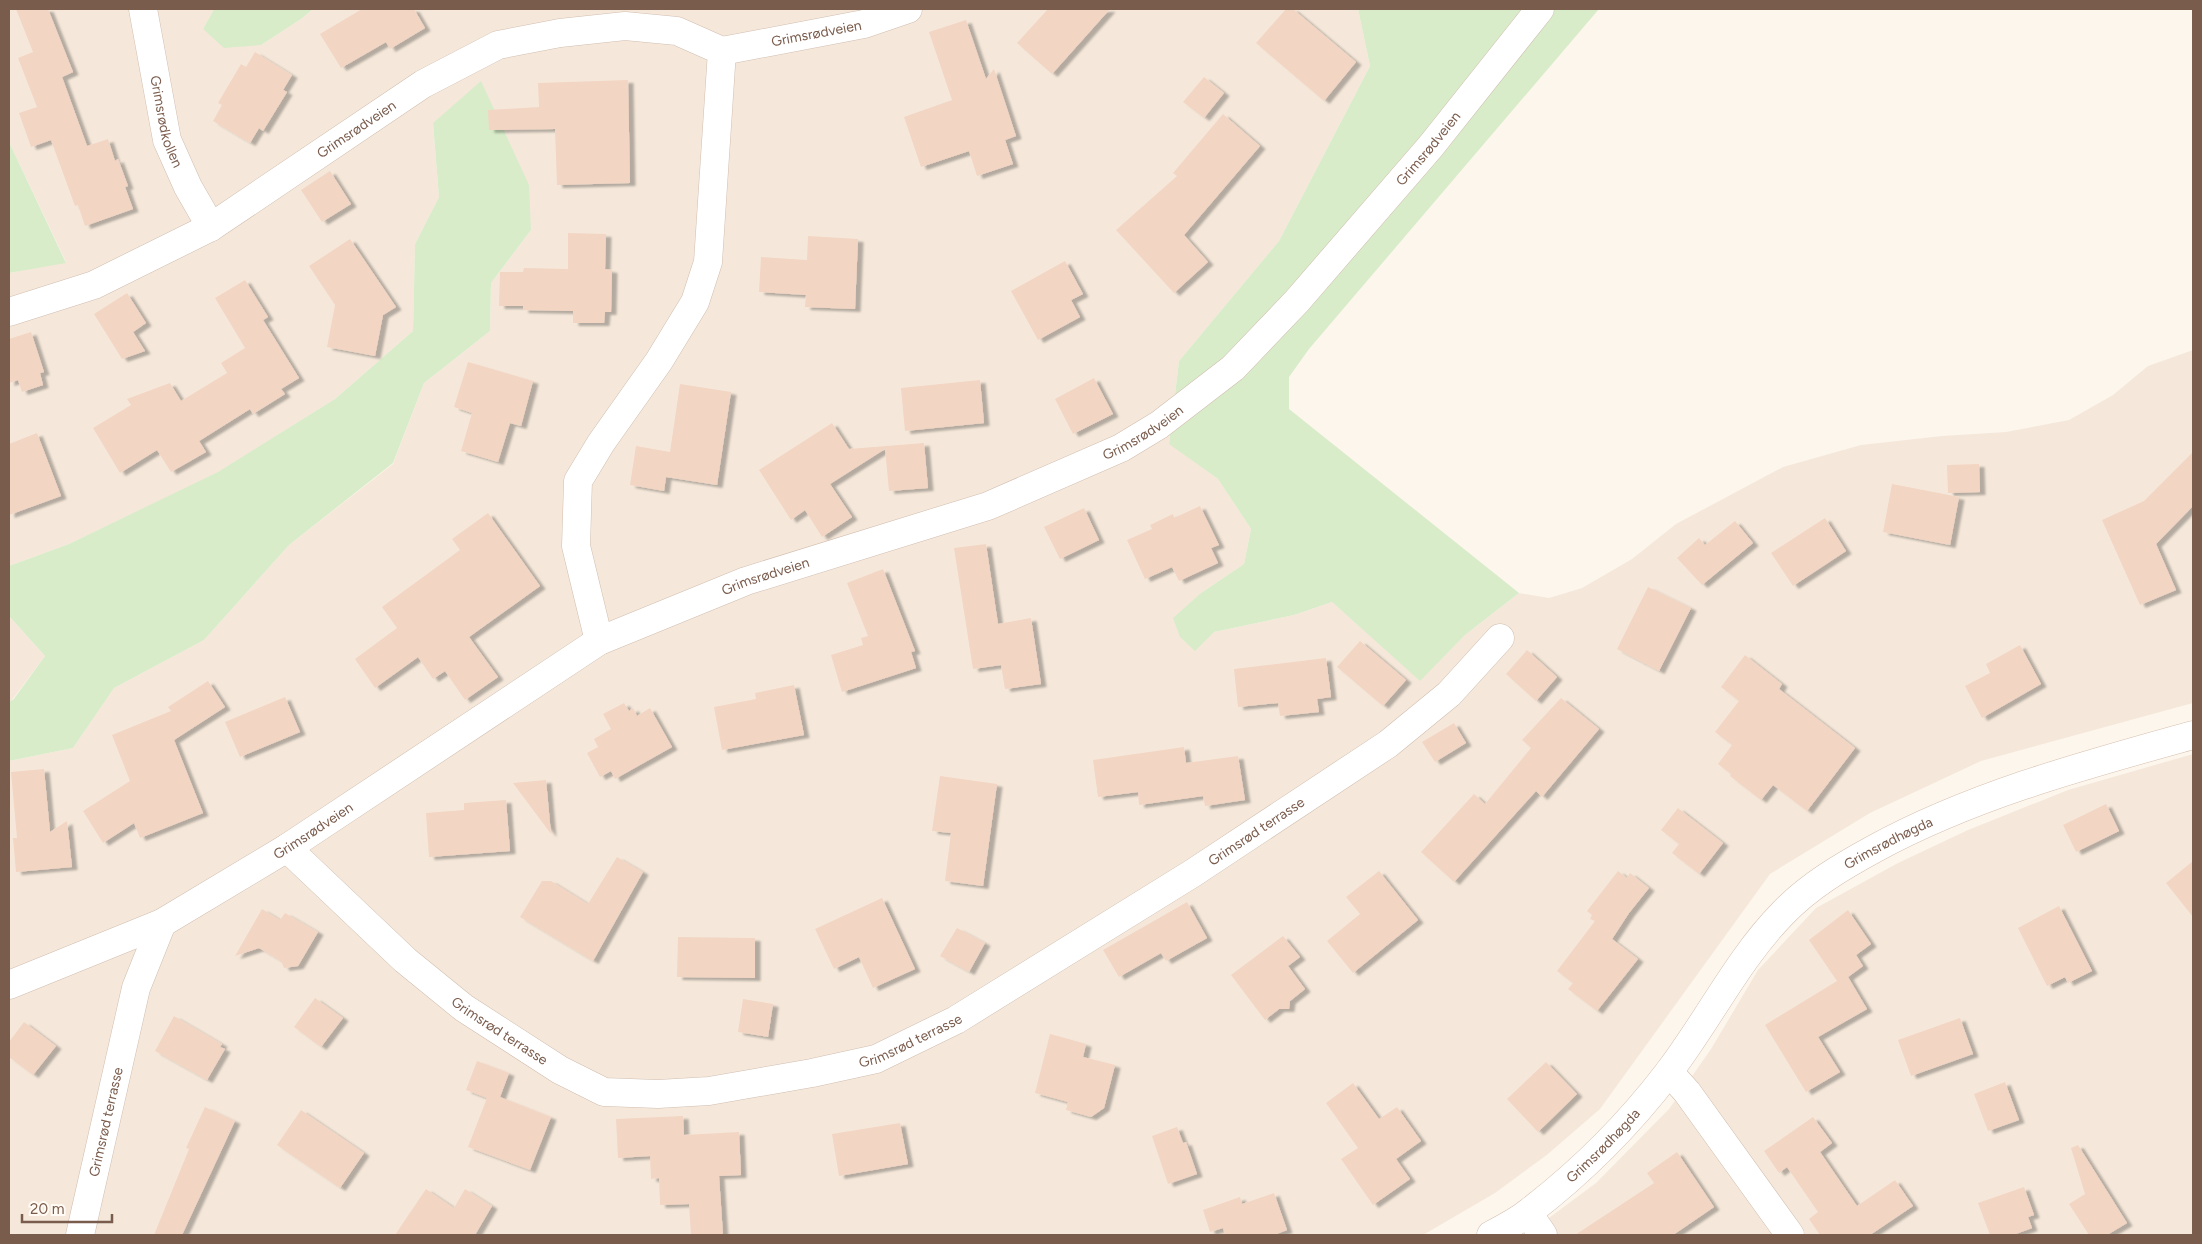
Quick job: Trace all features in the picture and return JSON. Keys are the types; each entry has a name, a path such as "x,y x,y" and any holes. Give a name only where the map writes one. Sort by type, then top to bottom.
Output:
{"street":[{"name":"Grimsrødkollen","path":"143,9 167,140 188,187 211,227"},
{"name":"Grimsrødveien","path":"9,312 94,285 211,227 423,84 498,45 560,33 626,26 677,31 722,51 864,24 908,9"},
{"name":"Grimsrødveien","path":"9,985 162,923 287,848 599,642 746,580 988,506 1121,448 1158,425 1233,368 1297,301 1431,146 1540,9"},
{"path":"599,642 576,546 578,481 601,443 659,361 695,302 708,262 722,51"},
{"name":"Grimsrød terrasse","path":"287,848 405,960 464,1008 560,1070 604,1092 658,1094 709,1091 812,1073 876,1059 956,1020 1193,873 1388,744 1449,694 1500,638"},
{"name":"Grimsrødhøgda","path":"1491,1235 1528,1213 1592,1157 1636,1112 1669,1072 1741,965 1782,914 1808,889 1840,867 1905,832 1994,795 2193,734"},
{"name":"Grimsrød terrasse","path":"80,1235 136,988 162,923"},
{"path":"1669,1072 1687,1092 1790,1235"},
{"path":"1528,1213 1543,1235"}],"shaded area":[{"path":"9,9 214,9 203,29 261,45 313,9 1358,9 1370,66 1279,241 1179,361 1169,443 1218,479 1251,529 1244,564 1201,593 1214,632 1294,615 1332,602 1420,680 1465,635 1519,593 1549,598 1582,588 1632,559 1676,524 1783,467 1861,445 1942,436 2006,432 2069,420 2113,395 2148,366 2193,350 2193,703 1981,761 1870,813 1770,874 1600,1109 1548,1154 1495,1193 1423,1235 9,1235 9,761 73,748 114,688 204,640 289,545 393,464 424,383 490,331 491,283 531,230 433,123 439,197 415,244 413,331 335,399 218,473 69,544 9,566 9,273 66,262 9,142"},
{"path":"9,616 45,656 12,700 9,701"},
{"path":"2193,754 2193,1235 1526,1235 1596,1183 1669,1109 1711,1049 1758,970 1816,908 1898,863 1968,830 2068,790"}],"green space":[{"path":"214,9 313,9 261,45 224,48 203,29"},
{"path":"1358,9 1599,9 1309,349 1289,377 1289,409 1519,593 1465,635 1420,681 1332,602 1294,615 1214,632 1195,651 1180,637 1173,618 1201,593 1244,564 1251,529 1218,479 1169,444 1179,361 1279,241 1370,66"},
{"path":"481,81 529,185 531,230 491,283 490,331 424,383 393,463 289,545 204,640 114,688 73,748 9,761 9,701 13,700 45,656 9,616 9,566 69,544 218,472 335,399 413,331 415,244 439,197 433,123"},
{"path":"9,142 66,263 9,273"}],"building":[{"path":"16,9 48,9 73,72 62,77 87,146 108,139 115,161 118,159 128,186 125,187 133,209 85,226 78,205 75,206 51,140 31,147 19,113 37,107 18,58 33,52"},
{"path":"362,9 414,9 425,28 390,49 386,42 341,68 320,34"},
{"path":"1048,9 1110,9 1052,74 1017,43"},
{"path":"1286,9 1293,9 1356,62 1324,101 1256,43"},
{"path":"966,20 986,79 994,69 1016,136 1005,140 1013,164 977,176 969,151 921,167 904,117 952,100 929,32"},
{"path":"255,52 292,75 283,90 287,92 263,131 259,128 250,143 213,121 222,105 218,103 241,64 246,67"},
{"path":"1204,77 1224,93 1204,118 1183,102"},
{"path":"628,80 630,183 557,185 555,129 489,130 488,110 539,107 538,83"},
{"path":"1223,114 1260,146 1184,235 1208,262 1174,293 1116,230 1177,176 1173,173"},
{"path":"330,171 351,204 322,222 301,190"},
{"path":"568,233 606,234 605,269 612,270 611,312 605,312 604,323 573,323 573,311 523,310 523,306 499,306 500,272 523,272 524,268 568,269"},
{"path":"808,236 858,239 855,309 805,307 806,295 759,292 761,257 807,260"},
{"path":"350,239 396,307 383,315 375,356 327,347 335,305 309,266"},
{"path":"1065,261 1083,294 1071,300 1080,317 1038,340 1011,291"},
{"path":"245,280 268,317 263,320 299,378 281,389 285,394 253,414 250,409 199,441 206,452 171,472 157,450 120,473 93,428 131,405 127,399 170,383 181,401 227,373 221,363 245,348 215,298"},
{"path":"127,293 146,323 133,332 145,351 122,359 94,314"},
{"path":"31,332 44,372 40,373 43,385 22,392 18,380 9,383 9,339"},
{"path":"468,362 533,381 521,426 510,423 498,462 461,451 472,413 454,407"},
{"path":"1094,378 1113,414 1073,434 1055,399"},
{"path":"980,380 984,423 905,431 901,388"},
{"path":"680,384 731,392 717,485 666,477 664,491 630,485 636,446 670,452"},
{"path":"832,423 849,449 924,443 928,488 889,491 885,449 830,484 852,517 822,537 805,510 791,520 759,470"},
{"path":"37,433 61,496 9,515 9,444"},
{"path":"2193,452 2193,506 2156,544 2176,590 2140,605 2102,520 2144,501"},
{"path":"1979,464 1980,492 1948,493 1947,465"},
{"path":"1892,484 1959,497 1950,545 1883,532"},
{"path":"1200,506 1219,545 1211,548 1218,563 1179,581 1172,567 1145,579 1127,540 1152,529 1150,525 1173,514 1174,518"},
{"path":"1084,508 1099,540 1060,559 1044,527"},
{"path":"488,513 540,586 469,637 498,677 465,700 445,671 433,679 418,657 375,688 355,659 397,628 382,607 460,550 452,539"},
{"path":"1825,518 1846,551 1793,586 1771,553"},
{"path":"1735,521 1753,543 1702,585 1677,558 1699,538 1705,545"},
{"path":"986,544 998,624 1031,618 1041,684 1005,689 1001,665 973,669 954,548"},
{"path":"883,569 915,651 911,652 916,668 842,692 831,655 863,645 861,638 868,636 847,583"},
{"path":"1648,587 1691,608 1659,671 1617,649"},
{"path":"1360,641 1406,680 1383,706 1337,667"},
{"path":"2020,645 2041,684 1982,718 1965,686 1990,673 1986,664"},
{"path":"1527,650 1557,677 1536,701 1506,674"},
{"path":"1745,655 1782,684 1779,689 1855,748 1807,811 1773,785 1761,800 1718,764 1732,745 1715,732 1739,701 1721,687"},
{"path":"1326,658 1331,697 1317,699 1319,712 1280,716 1278,703 1238,707 1234,669"},
{"path":"208,681 225,707 174,740 203,813 140,838 134,823 103,843 83,811 130,781 112,735 171,711 168,707"},
{"path":"794,685 804,735 722,750 714,707 756,699 755,693"},
{"path":"285,697 300,732 240,757 225,722"},
{"path":"1561,698 1599,729 1542,797 1536,791 1454,882 1421,852 1474,794 1485,804 1531,748 1522,740"},
{"path":"624,703 629,711 633,708 637,716 650,708 672,747 615,779 611,771 600,777 587,753 598,747 594,739 611,729 603,714"},
{"path":"1454,723 1466,743 1435,762 1422,742"},
{"path":"1184,747 1186,763 1238,756 1245,800 1205,806 1203,796 1139,805 1138,792 1098,797 1093,760"},
{"path":"44,769 50,832 67,821 72,867 16,872 13,838 17,838 11,772"},
{"path":"940,776 997,784 983,886 945,881 951,833 932,831"},
{"path":"546,780 551,834 513,783"},
{"path":"506,800 510,851 429,857 426,813 464,810 464,803"},
{"path":"2106,804 2119,831 2076,852 2063,825"},
{"path":"1678,808 1723,843 1699,874 1672,853 1679,844 1661,830"},
{"path":"617,857 643,872 593,961 520,917 542,881 551,881 588,904"},
{"path":"2193,861 2193,917 2166,883"},
{"path":"1379,871 1418,920 1353,973 1327,941 1360,914 1346,897"},
{"path":"1618,871 1627,878 1630,873 1649,888 1629,913 1612,939 1638,959 1597,1011 1568,989 1573,983 1557,971 1595,921 1590,919 1592,915 1587,911"},
{"path":"882,898 915,969 873,988 859,957 834,969 815,929"},
{"path":"1187,902 1207,938 1166,961 1161,953 1119,977 1103,950"},
{"path":"2059,906 2092,971 2068,983 2065,977 2047,986 2018,928"},
{"path":"262,909 280,920 285,913 318,932 298,966 284,968 281,961 259,948 235,956"},
{"path":"1848,910 1871,944 1856,955 1863,966 1848,977 1867,1009 1818,1037 1840,1072 1806,1092 1765,1025 1837,981 1809,940"},
{"path":"957,928 985,943 969,972 940,956"},
{"path":"1283,936 1300,957 1288,966 1305,989 1290,1001 1289,1009 1279,1009 1265,1020 1231,975"},
{"path":"678,937 755,938 755,978 677,977"},
{"path":"315,998 343,1018 321,1047 294,1027"},
{"path":"743,999 773,1004 768,1037 738,1032"},
{"path":"174,1016 222,1044 220,1047 225,1049 207,1080 155,1051"},
{"path":"1960,1018 1973,1054 1911,1076 1898,1040"},
{"path":"24,1022 56,1046 33,1075 9,1057 9,1042"},
{"path":"1050,1034 1086,1044 1083,1057 1115,1065 1104,1108 1091,1117 1066,1110 1068,1102 1035,1093"},
{"path":"477,1061 509,1073 500,1097 551,1117 530,1170 468,1147 487,1098 466,1090"},
{"path":"1546,1062 1577,1094 1538,1132 1507,1099"},
{"path":"2005,1082 2019,1120 1988,1131 1974,1094"},
{"path":"1353,1083 1379,1119 1397,1107 1421,1141 1396,1159 1410,1179 1373,1205 1341,1159 1358,1148 1326,1103"},
{"path":"205,1107 235,1121 182,1235 154,1235 189,1149 186,1148"},
{"path":"301,1110 364,1153 340,1188 277,1145"},
{"path":"683,1116 684,1135 739,1132 741,1175 719,1176 723,1235 691,1235 689,1204 660,1205 659,1178 651,1179 650,1156 618,1158 616,1119"},
{"path":"1813,1117 1832,1143 1820,1152 1857,1206 1895,1180 1913,1206 1870,1235 1820,1235 1809,1219 1818,1212 1787,1167 1779,1173 1764,1151"},
{"path":"900,1123 908,1164 839,1176 832,1134"},
{"path":"1177,1127 1183,1143 1186,1142 1197,1174 1168,1184 1152,1136"},
{"path":"2078,1145 2127,1223 2107,1235 2089,1235 2069,1204 2085,1194 2071,1148"},
{"path":"1677,1152 1714,1207 1673,1235 1575,1235 1654,1183 1647,1173"},
{"path":"2024,1187 2034,1215 2028,1217 2032,1228 2013,1235 1990,1235 1978,1203"},
{"path":"426,1189 454,1208 465,1189 492,1206 475,1235 395,1235"},
{"path":"1274,1193 1287,1230 1274,1235 1225,1235 1223,1228 1210,1232 1203,1210 1240,1197 1242,1204"}]}
